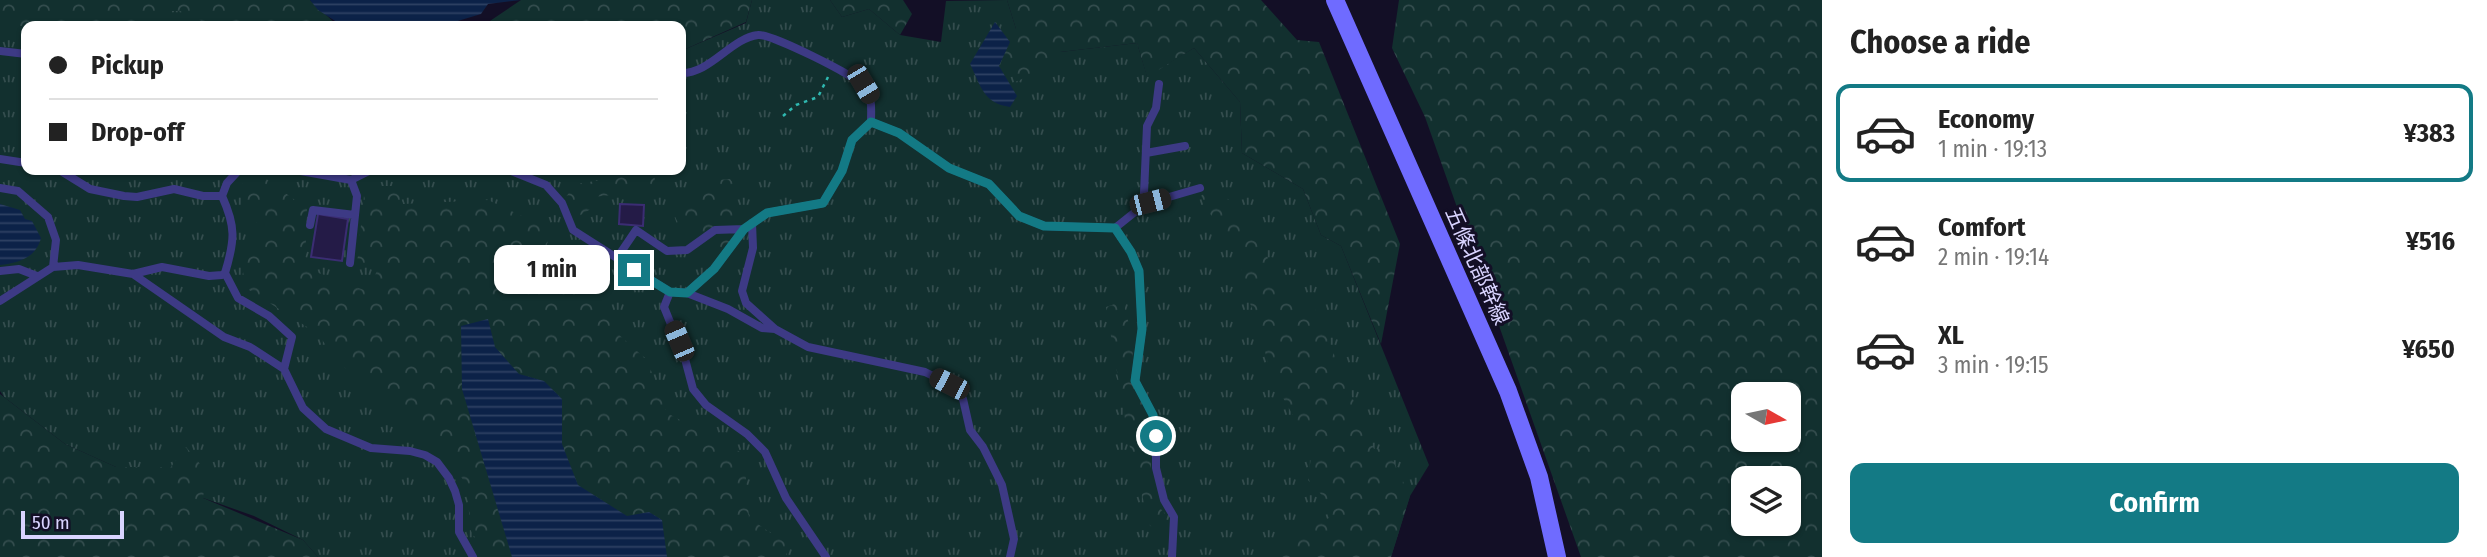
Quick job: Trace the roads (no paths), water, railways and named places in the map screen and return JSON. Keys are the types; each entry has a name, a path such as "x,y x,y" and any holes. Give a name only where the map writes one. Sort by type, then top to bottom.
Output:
{"street":[{"name":"五條北部幹線","path":"1335,0 1508,391 1539,477 1557,557"}],"lane":[{"path":"686,72 698,70 759,34 780,40 863,84 871,98 871,122 852,140 842,171 823,203 767,213 744,229 714,269 687,293"},
{"path":"0,51 21,53"},
{"path":"1150,202 1144,193 1147,126 1156,108 1159,84"},
{"path":"871,122 899,133 949,168 989,184 1019,216 1044,226 1115,228 1145,204 1200,188"},
{"path":"1146,153 1185,146"},
{"path":"0,159 21,162"},
{"path":"67,175 90,189 124,196 137,197 174,188 203,197 222,196"},
{"path":"222,196 235,175"},
{"path":"323,175 351,180 361,175"},
{"path":"521,175 546,185 562,203 573,230 670,292 687,293 727,309 762,328 775,329"},
{"path":"350,263 357,196 351,180"},
{"path":"0,188 19,191 48,217 55,240 53,267"},
{"path":"222,196 232,217 234,242 225,273 238,298 269,316 292,337 284,369"},
{"path":"310,225 313,210 355,215"},
{"path":"752,223 753,248 742,291 746,303 775,329 808,347 925,372 949,384 963,399 970,430 983,447 1002,485 1014,539 1010,557"},
{"path":"1115,228 1131,252 1139,271 1142,329 1135,381 1153,415 1156,468 1164,500 1174,517 1172,557"},
{"path":"617,258 636,230 667,251 687,250 715,230 744,229"},
{"path":"0,301 53,267 78,265 133,274 162,267 209,276 225,273"},
{"path":"0,271 19,269 37,276"},
{"path":"133,274 224,337 250,347 284,369 303,408 326,429 371,448 410,451 437,462 455,492 459,505 459,532 473,557"},
{"path":"670,292 664,307 685,359 692,389 706,405 747,434 765,453 786,498 826,557"}],"water":[{"path":"310,0 521,0 488,4 481,14 458,21 335,21 318,10"},
{"path":"995,22 1010,42 999,66 1017,96 1010,107 988,97 970,64"},
{"path":"0,204 20,210 25,219 32,221 41,238 31,255 0,265"},
{"path":"488,319 495,347 519,374 544,381 562,399 562,444 578,485 627,516 649,512 662,520 667,557 512,557 462,389 461,326"}]}
